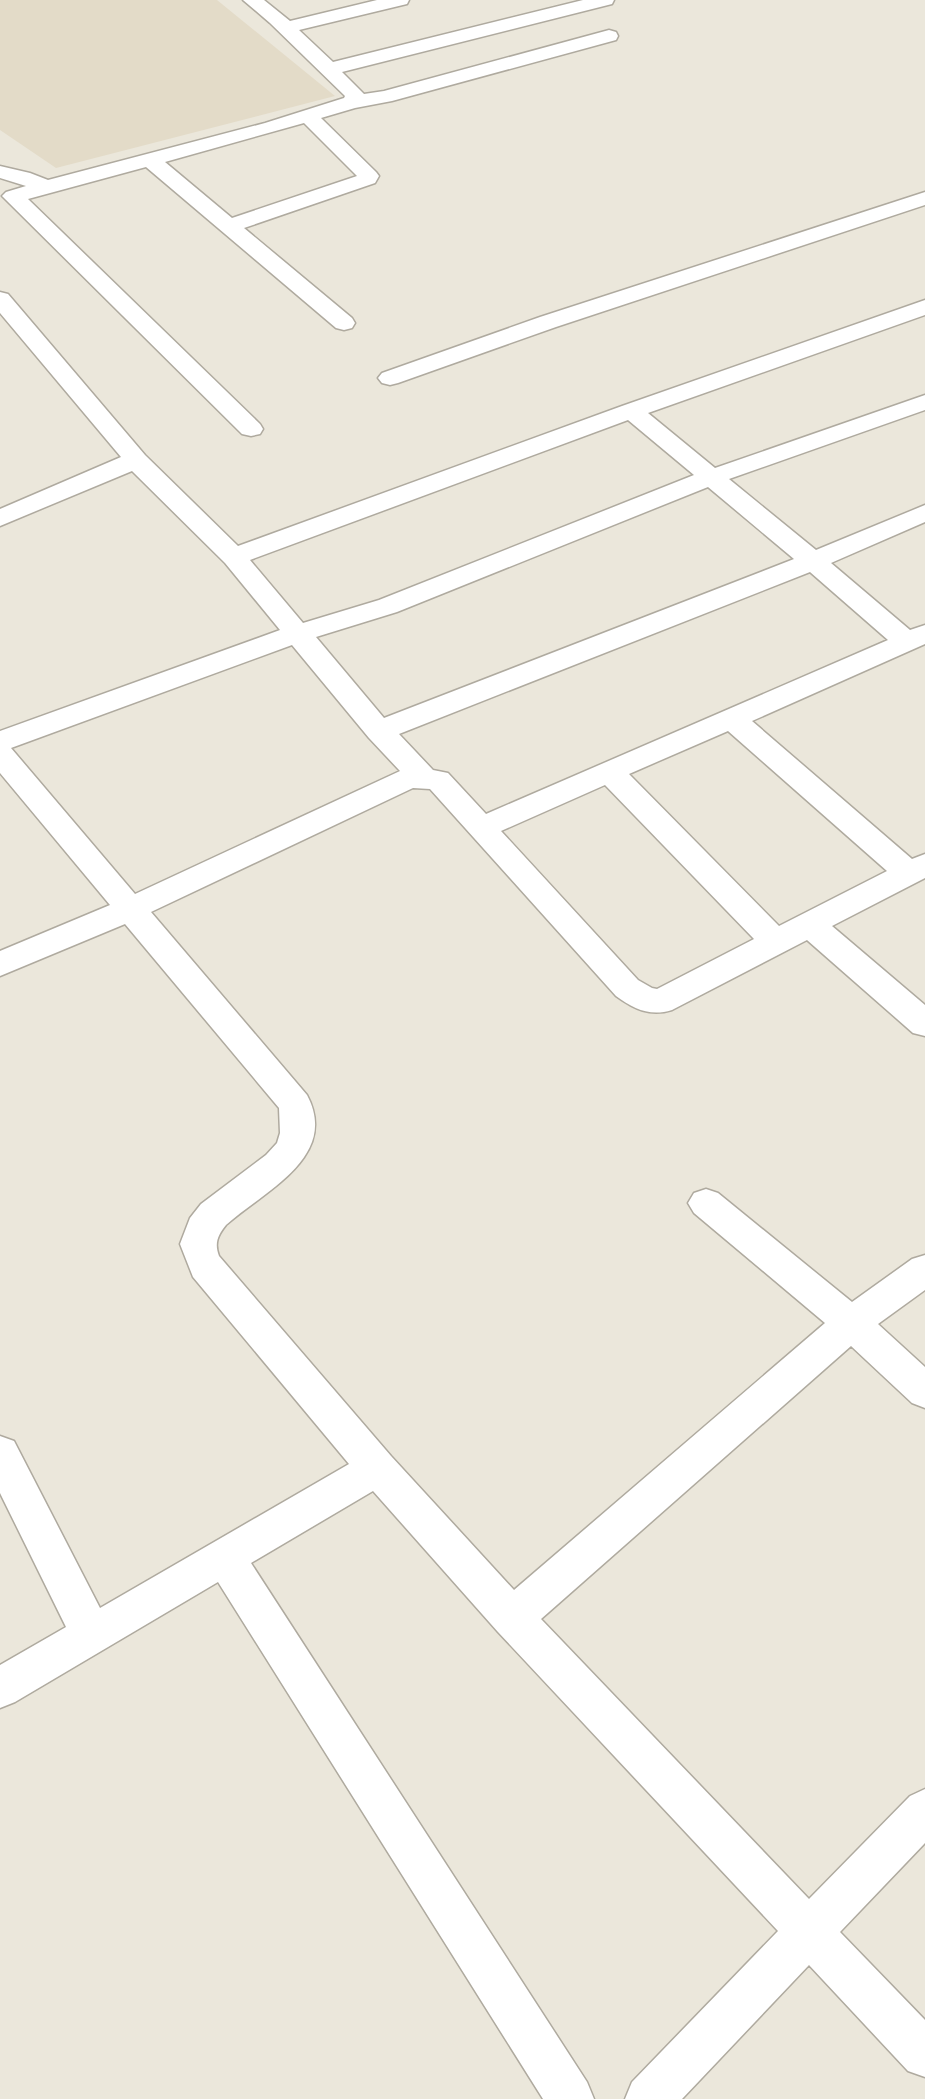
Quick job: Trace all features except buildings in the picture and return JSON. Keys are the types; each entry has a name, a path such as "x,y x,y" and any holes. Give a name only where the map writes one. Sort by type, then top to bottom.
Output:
{"street":[{"path":"252,0 286,28 355,95 352,102"},
{"path":"286,28 400,0"},
{"path":"329,69 606,0"},
{"path":"7,198 309,117 352,102 385,97 609,36"},
{"path":"229,226 368,179 369,176 309,117"},
{"path":"149,159 344,323"},
{"path":"0,172 23,177 45,188"},
{"path":"7,198 251,429"},
{"path":"390,378 548,322 925,198"},
{"path":"0,300 136,460 234,557 296,634 424,778"},
{"path":"234,557 631,411 925,307"},
{"path":"0,741 296,634 388,606 712,477 925,402"},
{"path":"482,827 916,638 813,561 631,411"},
{"path":"0,518 136,460"},
{"path":"379,730 749,588 925,513"},
{"path":"0,964 131,909 396,783 409,778 424,778 438,780 627,988 645,1000 661,1001 917,869 731,718"},
{"path":"0,754 295,1104 297,1137 289,1154 214,1216 202,1230 198,1246 206,1266 377,1468 512,1618 925,2054"},
{"path":"609,771 775,942"},
{"path":"809,924 925,1024"},
{"path":"706,1203 851,1323 925,1391"},
{"path":"512,1618 851,1323 925,1270"},
{"path":"0,1453 92,1635"},
{"path":"0,1688 377,1468"},
{"path":"224,1556 570,2099"},
{"path":"649,2099 925,1811"}],"shaded area":[{"path":"0,0 217,0 335,96 56,168 0,130"}]}
